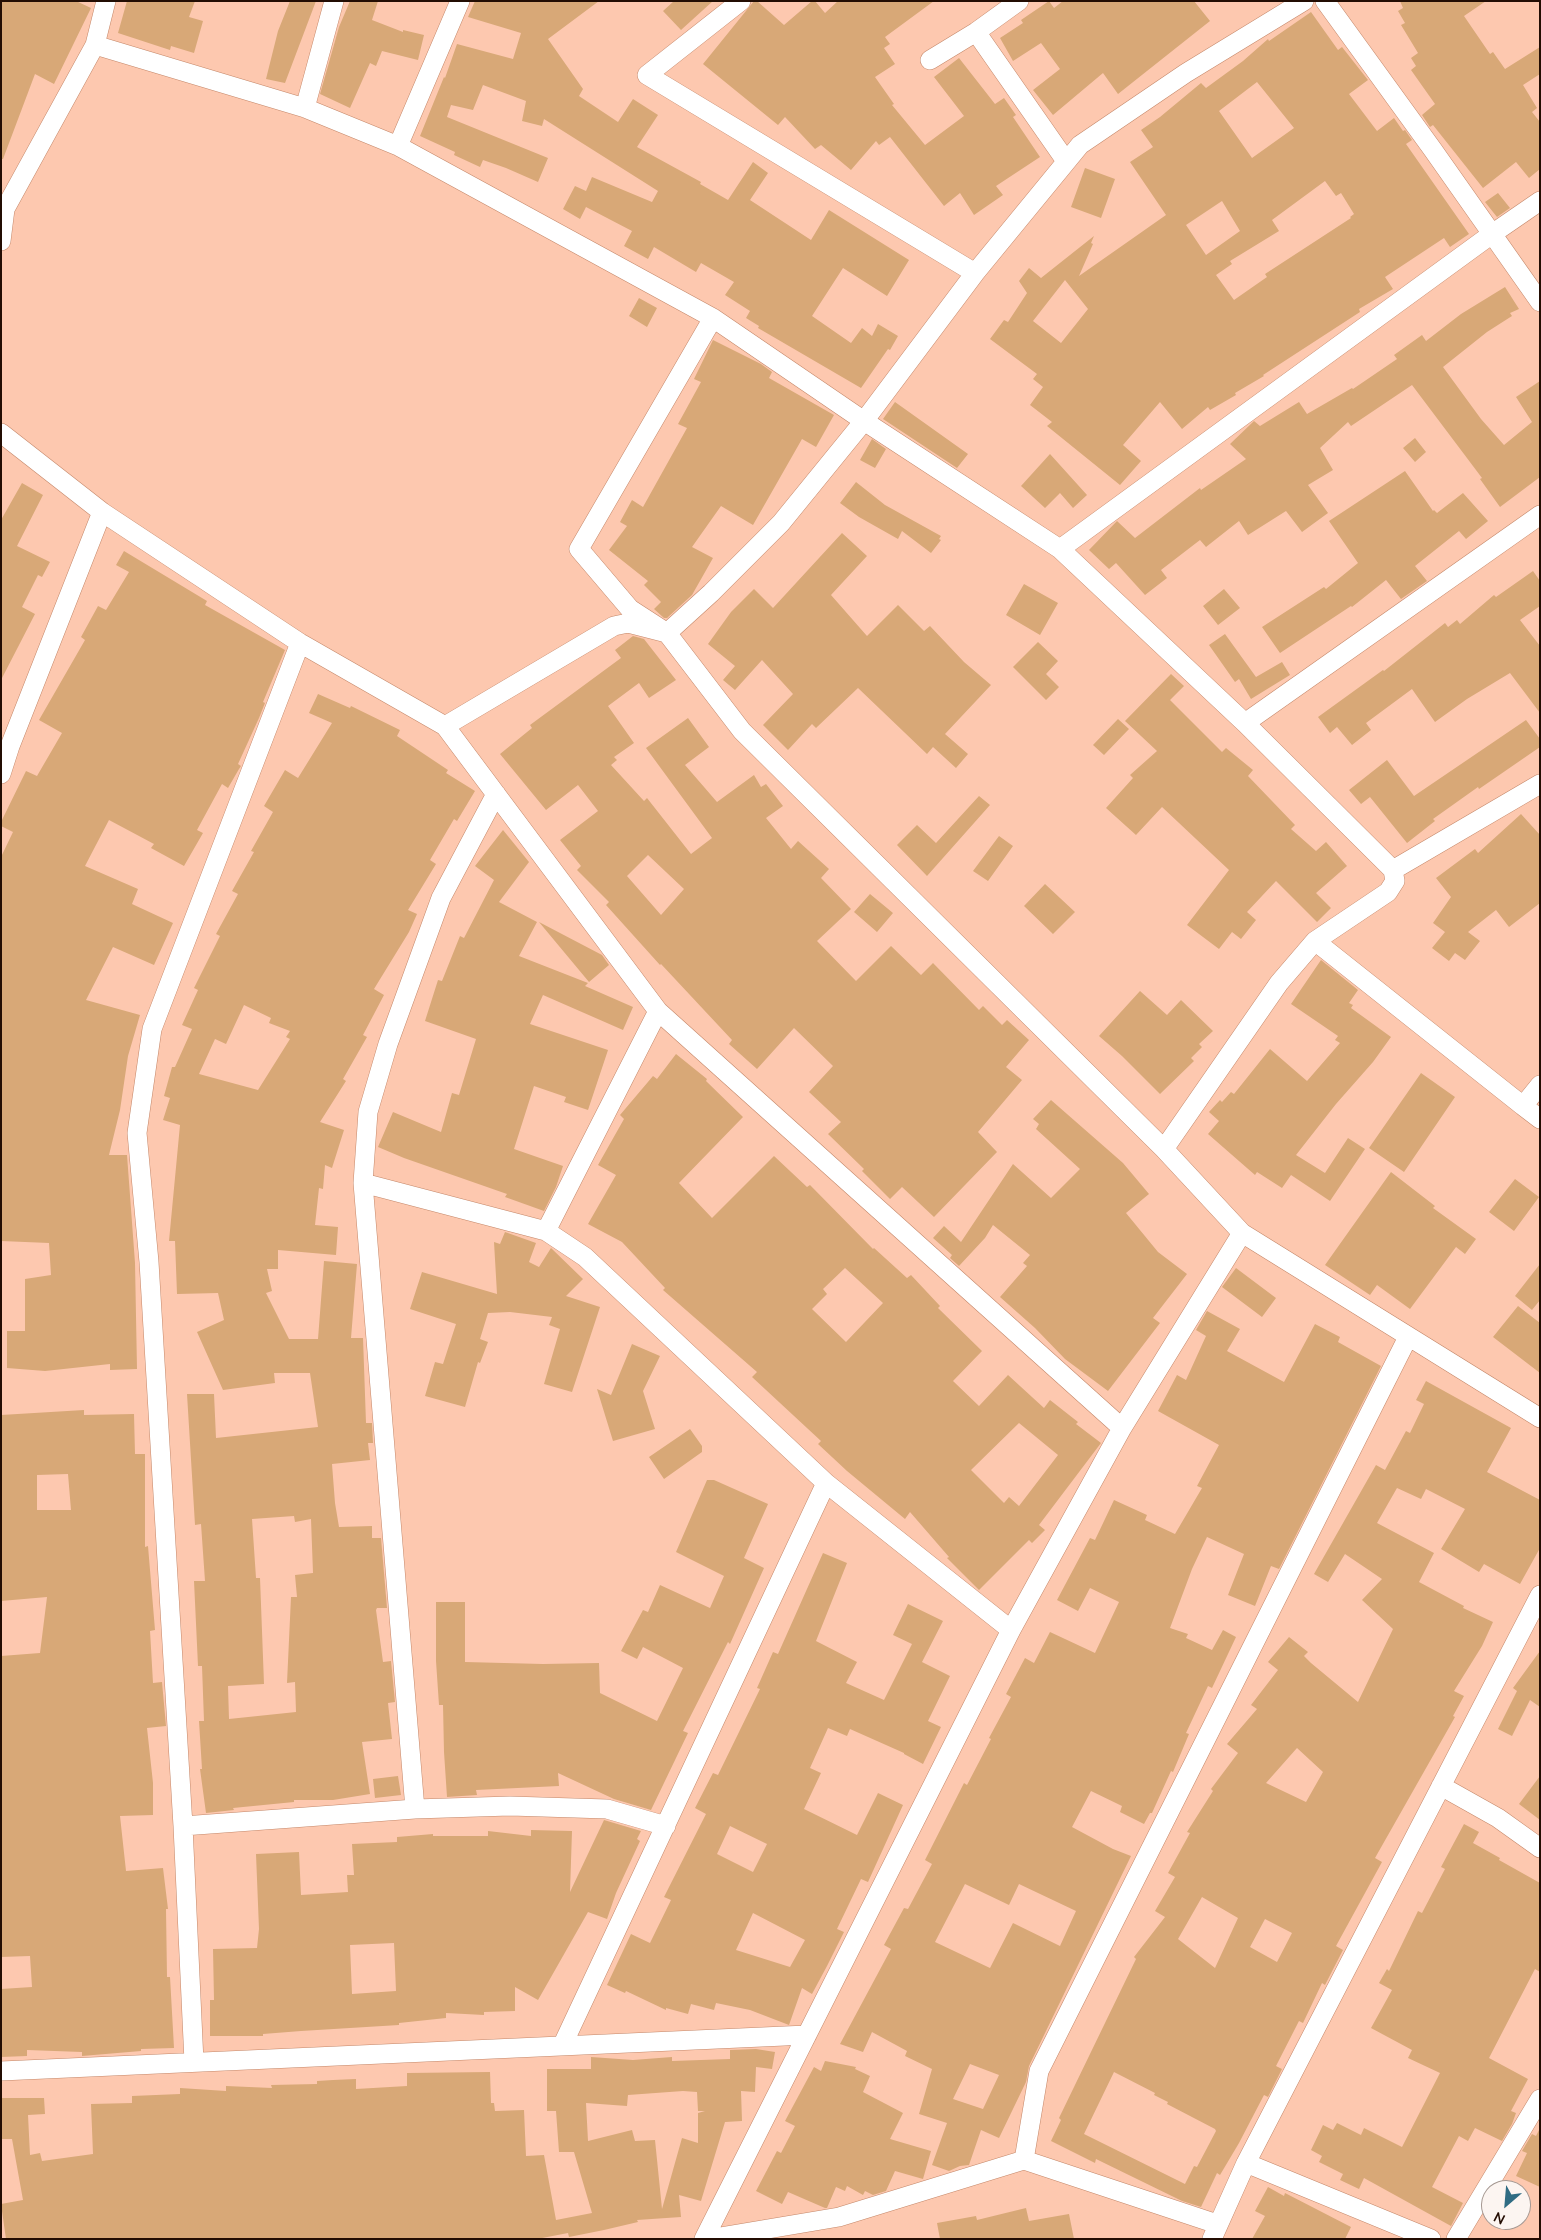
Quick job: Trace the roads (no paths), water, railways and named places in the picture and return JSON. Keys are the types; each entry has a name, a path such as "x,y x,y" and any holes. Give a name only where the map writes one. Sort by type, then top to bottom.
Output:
{"street":[{"path":"1,241 3,209 95,45 106,1"},
{"path":"305,108 334,1"},
{"path":"398,146 460,1"},
{"path":"741,1 647,75 975,273"},
{"path":"930,60 976,32 1019,1"},
{"path":"666,634 711,593 781,523 864,421 975,273 1080,144 1186,73 1304,1"},
{"path":"1324,1 1540,302"},
{"path":"976,32 1066,161"},
{"path":"95,45 305,108 398,146 713,318 864,421 1060,549 1245,723 1393,870 1395,881 1388,892 1315,941 1279,983 1164,1149"},
{"path":"1060,549 1540,201"},
{"path":"713,318 579,549 630,609 666,634 742,731 1164,1149 1242,1233 1540,1418"},
{"path":"1,433 102,512 300,643 445,726 658,1010 1122,1428"},
{"path":"1,774 6,746 102,512"},
{"path":"1245,723 1540,515"},
{"path":"445,726 614,626 628,623 666,634"},
{"path":"194,2062 183,1826 149,1262 137,1133 152,1029 300,643"},
{"path":"1393,870 1540,784"},
{"path":"414,1809 363,1183 368,1112 388,1044 441,898 496,794"},
{"path":"1315,941 1540,1120"},
{"path":"546,1231 658,1010"},
{"path":"1523,1106 1540,1084"},
{"path":"363,1183 546,1231 585,1256 826,1483 1011,1630"},
{"path":"704,2239 1011,1630 1122,1428 1242,1233"},
{"path":"1024,2160 1039,2071 1408,1337"},
{"path":"563,2044 826,1483"},
{"path":"708,2239 839,2217 1024,2160 1214,2232 1246,2163 1540,1595"},
{"path":"1441,1786 1498,1818 1540,1848"},
{"path":"183,1826 414,1809 510,1806 607,1810 666,1826"},
{"path":"1,2071 563,2044 807,2035"},
{"path":"1456,2239 1540,2099"},
{"path":"1246,2163 1431,2239"}]}
